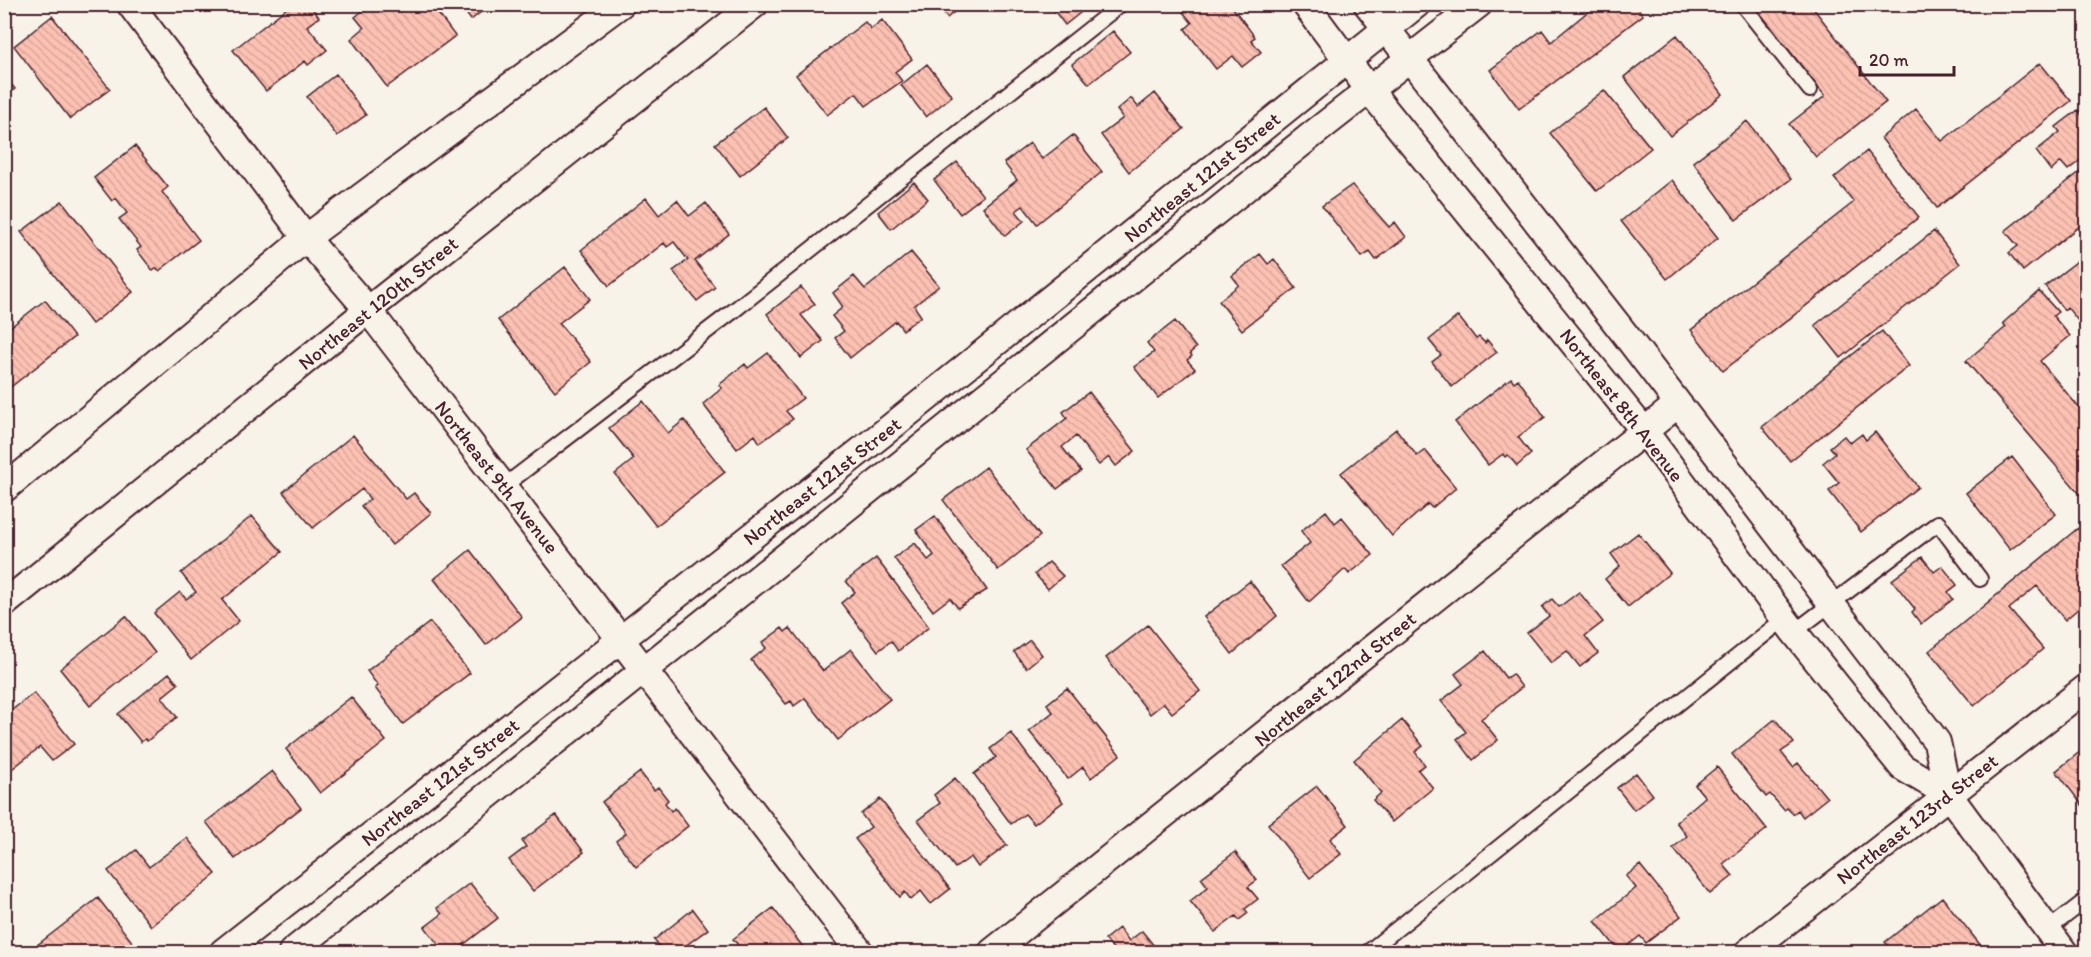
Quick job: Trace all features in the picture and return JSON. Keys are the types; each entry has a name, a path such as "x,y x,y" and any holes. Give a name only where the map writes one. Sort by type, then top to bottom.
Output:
{"street":[{"name":"Northeast 9th Avenue","path":"130,4 306,238 368,310 860,952"},
{"path":"4,489 306,238 621,4"},
{"name":"Northeast 120th Street","path":"4,604 368,310 755,4"},
{"name":"Northeast 8th Avenue","path":"1305,4 1370,91 1645,432 1789,626 1902,767 1948,794"},
{"name":"Northeast 8th Avenue","path":"1367,4 1411,58 1937,742 1948,794 2046,931 2064,952"},
{"name":"Northeast 121st Street","path":"223,952 896,424 1417,4"},
{"name":"Northeast 121st Street","path":"292,952 644,668 1479,4"},
{"name":"Northeast 122nd Street","path":"992,952 1678,404"},
{"name":"Northeast 123rd Street","path":"1748,952 2086,688"}],"lane":[{"path":"504,486 732,312 1121,4"},
{"path":"1742,4 1810,90"},
{"path":"1368,952 1789,626 1832,604 1938,524 1980,579"},
{"path":"2046,931 2086,900"}],"building":[{"path":"292,4 309,4 319,17 307,26 327,50 308,65 305,61 266,91 233,50"},
{"path":"371,4 431,4 455,36 387,87 351,39 364,28 355,17"},
{"path":"459,4 491,4 471,20"},
{"path":"937,4 964,4 947,18"},
{"path":"1049,4 1081,4 1085,9 1065,25"},
{"path":"1192,4 1230,4 1255,37 1251,40 1261,52 1242,67 1233,56 1216,69 1185,29 1192,23 1183,12"},
{"path":"1597,4 1635,4 1643,15 1519,109 1490,70 1542,30 1551,42"},
{"path":"1753,4 1810,4 1886,102 1816,157 1789,124 1825,96"},
{"path":"52,16 110,89 70,119 14,46"},
{"path":"882,20 912,59 895,72 902,81 866,106 856,93 827,115 796,75 865,22 871,29"},
{"path":"1113,31 1130,52 1089,84 1072,64"},
{"path":"1677,35 1723,94 1670,136 1624,77"},
{"path":"2040,63 2071,101 1937,208 1881,138 1916,109 1942,141"},
{"path":"927,64 952,96 926,117 901,85"},
{"path":"336,74 366,115 337,136 307,97"},
{"path":"4,76 15,89 4,98"},
{"path":"1604,90 1651,148 1597,191 1550,133"},
{"path":"1155,93 1184,129 1129,172 1101,135 1123,118 1117,110 1131,98 1138,107"},
{"path":"764,107 788,138 740,176 715,144"},
{"path":"2078,110 2086,121 2086,165 2082,159 2068,170 2061,162 2051,171 2036,151 2060,132 2056,127"},
{"path":"1747,121 1791,179 1736,220 1693,162"},
{"path":"1073,135 1102,172 1037,224 1023,206 1016,211 1024,221 1005,236 983,207 1017,180 1004,163 1030,143 1042,159"},
{"path":"135,146 168,187 162,192 199,240 159,271 157,268 153,271 137,250 141,247 119,219 127,213 116,198 112,201 94,178"},
{"path":"1867,151 1919,217 1723,371 1691,330 1854,202 1834,178"},
{"path":"957,162 983,196 960,214 934,180"},
{"path":"2086,167 2086,221 2023,271 2009,253 2018,246 2005,231"},
{"path":"1672,180 1718,238 1667,279 1621,221"},
{"path":"914,182 928,199 891,229 878,212"},
{"path":"1352,185 1389,227 1395,222 1406,237 1376,260 1370,252 1362,257 1322,206"},
{"path":"646,198 659,215 677,200 689,216 706,203 729,234 695,261 715,287 697,301 673,271 688,260 674,242 667,247 664,243 609,286 581,250"},
{"path":"62,201 133,292 92,324 21,232"},
{"path":"1934,231 1960,264 1841,358 1815,325"},
{"path":"911,252 939,286 914,306 921,316 903,330 896,321 850,358 835,338 844,331 832,316 843,307 833,293 854,276 865,289"},
{"path":"1260,254 1268,264 1274,259 1296,288 1242,330 1219,301 1239,285 1232,276"},
{"path":"2084,256 2086,325 2083,327 2067,307 2064,310 2045,286"},
{"path":"565,267 590,299 559,323 591,362 555,391 498,320"},
{"path":"801,287 815,304 801,315 823,341 801,358 767,314"},
{"path":"2039,291 2058,312 2053,316 2070,336 2040,361 2086,416 2086,501 1966,361 2006,327 2003,323"},
{"path":"45,300 74,337 7,390 4,386 4,332"},
{"path":"1458,316 1476,339 1479,337 1485,343 1487,340 1497,352 1452,387 1432,362 1441,355 1429,340"},
{"path":"1175,321 1196,348 1187,360 1195,369 1158,398 1134,367 1154,352 1147,343"},
{"path":"1882,331 1909,366 1790,461 1762,427"},
{"path":"768,353 803,398 786,411 793,419 760,443 755,435 737,449 703,404 722,388 719,385 745,364 748,368"},
{"path":"1511,378 1514,382 1518,379 1545,417 1518,437 1531,454 1517,466 1508,455 1505,457 1503,454 1488,465 1455,422"},
{"path":"1089,392 1135,451 1116,466 1109,457 1099,465 1076,436 1062,447 1081,471 1057,489 1026,450 1067,418 1063,412"},
{"path":"643,401 668,433 684,420 725,472 656,526 615,474 634,459 609,428"},
{"path":"1396,429 1417,456 1425,450 1456,488 1432,508 1428,504 1392,536 1341,473"},
{"path":"1875,432 1918,487 1861,532 1829,491 1839,483 1823,463 1835,453 1830,447 1844,436 1850,443 1862,434 1866,440"},
{"path":"353,435 406,499 414,493 431,513 392,545 361,506 370,499 362,489 313,528 283,492"},
{"path":"2012,457 2056,514 2010,550 1966,493"},
{"path":"986,467 1040,536 998,570 943,500"},
{"path":"1326,511 1335,523 1342,517 1373,555 1349,574 1345,569 1309,602 1281,566 1310,543 1301,531"},
{"path":"252,516 282,552 222,600 239,621 191,660 154,613 180,592 186,599 196,592 181,573"},
{"path":"935,516 987,590 958,608 950,598 933,611 894,558 915,543 928,560 934,555 916,530"},
{"path":"2078,528 2086,539 2086,602 2065,620 2037,586 2009,609 2043,649 1974,706 1929,651"},
{"path":"1638,533 1670,573 1628,607 1605,579 1620,566 1611,554"},
{"path":"470,550 522,617 486,645 434,579"},
{"path":"1922,557 1934,572 1942,566 1957,585 1948,592 1953,599 1921,624 1912,612 1915,609 1892,580"},
{"path":"876,558 929,627 898,651 891,641 878,651 841,603 855,592 846,581"},
{"path":"1049,562 1063,576 1048,589 1035,574"},
{"path":"1250,581 1277,616 1232,654 1204,617"},
{"path":"1579,592 1603,622 1585,636 1598,653 1580,667 1567,651 1551,663 1527,633 1549,616 1542,607 1552,599 1559,607"},
{"path":"126,616 155,653 90,706 60,669"},
{"path":"430,622 470,673 403,724 375,688 378,686 367,671"},
{"path":"1148,625 1200,691 1172,713 1164,703 1150,714 1106,658"},
{"path":"782,628 785,632 790,628 823,671 851,649 890,699 838,740 805,698 794,706 791,701 786,704 751,660 766,648 762,643"},
{"path":"1030,640 1042,655 1026,668 1014,652"},
{"path":"1485,651 1506,678 1512,674 1522,687 1481,719 1498,740 1473,760 1457,739 1466,732 1441,701 1463,684 1455,674"},
{"path":"169,673 178,684 162,697 177,717 147,741 145,739 141,742 118,714"},
{"path":"1067,688 1120,755 1091,778 1083,767 1068,779 1029,731 1053,712 1047,704"},
{"path":"34,693 74,744 52,761 40,747 4,775 4,716"},
{"path":"351,697 386,741 320,793 286,749"},
{"path":"1775,719 1794,743 1781,752 1793,767 1798,763 1827,798 1803,817 1798,810 1793,814 1787,808 1784,810 1770,794 1766,797 1732,754"},
{"path":"1402,720 1423,746 1415,752 1425,765 1418,770 1433,788 1392,822 1373,800 1381,793 1354,760"},
{"path":"1011,733 1063,802 1034,824 1025,814 1011,824 974,774 996,757 990,749"},
{"path":"2086,747 2086,810 2056,771"},
{"path":"1717,767 1767,829 1723,864 1733,876 1710,894 1673,848 1687,836 1676,822 1705,797 1695,785"},
{"path":"272,771 301,808 235,859 206,822"},
{"path":"640,772 654,790 658,787 668,800 665,803 671,811 675,808 688,826 636,867 616,841 626,833 602,802"},
{"path":"1636,773 1653,795 1634,810 1617,788"},
{"path":"955,778 1007,845 978,867 971,857 955,868 918,820 940,803 934,795"},
{"path":"1317,786 1348,825 1330,839 1341,854 1310,878 1268,824"},
{"path":"880,799 950,889 931,904 921,891 911,900 905,892 900,897 855,839 871,827 861,814"},
{"path":"556,815 584,852 533,891 509,860 526,847 522,841"},
{"path":"187,838 216,874 151,926 108,871 136,850 149,867"},
{"path":"1235,852 1257,880 1248,887 1258,899 1245,909 1248,913 1239,920 1236,916 1215,932 1190,901 1208,887 1201,878"},
{"path":"1640,865 1681,916 1646,943 1640,936 1620,952 1595,921 1636,888 1626,876"},
{"path":"470,883 498,918 454,952 444,952 425,927 442,914 437,908"},
{"path":"1942,897 1986,952 1893,952 1885,942"},
{"path":"98,898 133,943 121,952 35,952 32,949"},
{"path":"773,908 807,952 744,952 733,939"},
{"path":"693,909 708,929 677,952 664,952 654,940"},
{"path":"1119,928 1129,941 1142,931 1159,952 1116,952 1105,939"}]}
